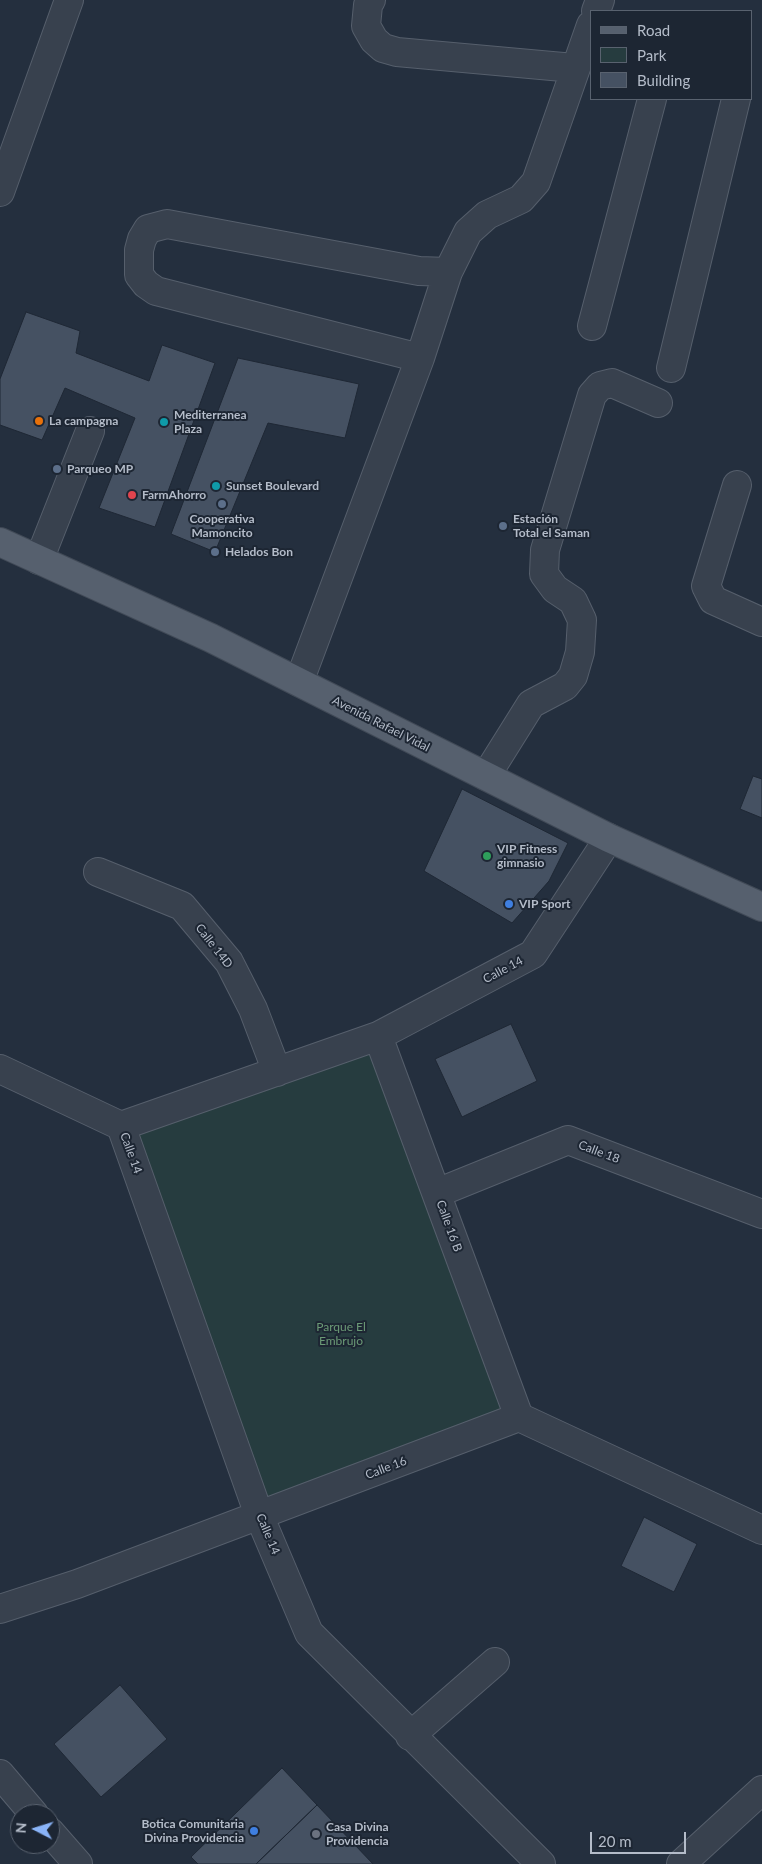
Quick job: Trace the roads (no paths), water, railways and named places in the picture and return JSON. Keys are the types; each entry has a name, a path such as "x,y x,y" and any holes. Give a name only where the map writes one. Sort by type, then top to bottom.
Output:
{"main road":[{"name":"Avenida Rafael Vidal","path":"0,542 211,638 609,838 762,907"}],"street":[{"path":"0,192 70,0"},
{"path":"371,0 368,5 366,26 374,40 384,48 397,52 582,56"},
{"path":"299,682 420,358 448,272 468,232 487,215 521,199 536,182 582,56 590,28"},
{"path":"592,326 652,100"},
{"path":"671,368 736,100"},
{"path":"420,358 156,291 146,284 139,275 139,250 142,239 148,229 167,224 419,271 448,272"},
{"path":"486,776 531,704 565,686 573,676 580,652 582,620 573,601 555,589 544,574 545,550 592,395 600,386 612,383 658,404"},
{"path":"39,560 90,431"},
{"path":"737,484 706,586 713,600 762,622"},
{"name":"Calle 14","path":"0,1069 121,1126 378,1036 533,954 609,838"},
{"name":"Calle 14D","path":"98,872 182,906 229,962 253,1009 277,1072"},
{"name":"Calle 16 B","path":"378,1036 518,1417"},
{"name":"Calle 14","path":"121,1126 259,1515 309,1633 410,1736 541,1864"},
{"name":"Calle 18","path":"437,1193 568,1140 762,1214"},
{"path":"518,1417 762,1530"},
{"name":"Calle 16","path":"0,1609 77,1584 518,1417"},
{"path":"410,1736 496,1662"},
{"path":"0,1774 26,1804"},
{"path":"681,1864 762,1790"},
{"path":"60,1843 78,1864"}],"place":[{"name":"La campagna","path":"39,421"},
{"name":"Mediterranea Plaza","path":"164,422"},
{"name":"Parqueo MP","path":"57,469"},
{"name":"Sunset Boulevard","path":"216,486"},
{"name":"FarmAhorro","path":"132,495"},
{"name":"Cooperativa Mamoncito","path":"222,504"},
{"name":"Estación Total el Saman","path":"503,526"},
{"name":"Helados Bon","path":"215,552"},
{"name":"VIP Fitness gimnasio","path":"487,856"},
{"name":"VIP Sport","path":"509,904"},
{"name":"Botica Comunitaria Divina Providencia","path":"254,1831"},
{"name":"Casa Divina Providencia","path":"316,1834"}],"park label":[{"name":"Parque El Embrujo","path":"341,1334"}]}
